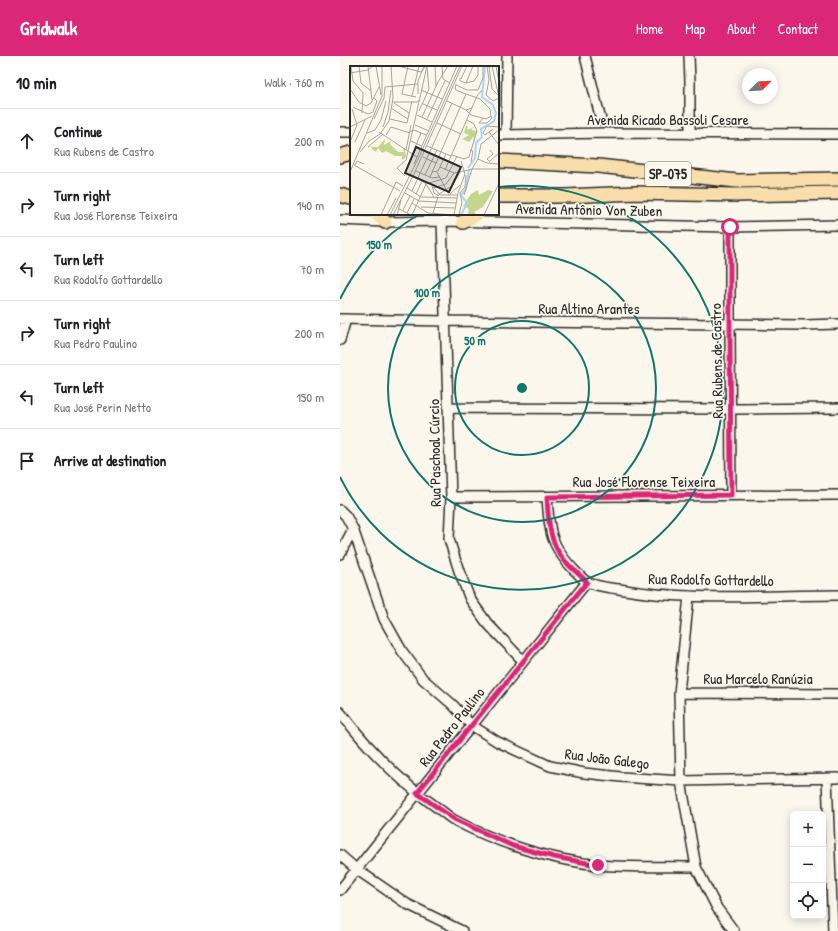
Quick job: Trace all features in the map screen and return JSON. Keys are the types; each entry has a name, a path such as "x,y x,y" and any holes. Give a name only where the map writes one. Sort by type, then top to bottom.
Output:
{"highway":[{"path":"340,156 350,153"},
{"path":"340,159 350,160"},
{"name":"SP-075","path":"499,161 598,166 737,181 838,179"},
{"name":"SP-075","path":"499,196 636,193 737,195 838,193"},
{"path":"340,194 350,198"},
{"path":"499,206 548,196"},
{"path":"463,222 475,215"}],"street":[{"path":"502,135 507,56"},
{"path":"585,56 601,120"},
{"path":"688,56 690,82 690,134"},
{"name":"Avenida Ricado Bassoli Cesare","path":"502,135 605,133 838,134"},
{"name":"Avenida Antônio Von Zuben","path":"340,220 381,218 463,222 730,227 838,225"},
{"name":"Rua Paschoal Cúrcio","path":"442,221 451,497 449,539 470,599 487,623 523,661"},
{"name":"Rua Rubens de Castro","path":"730,227 731,495"},
{"path":"340,340 343,319"},
{"name":"Rua Altino Arantes","path":"343,319 804,325 838,324"},
{"path":"448,408 838,408"},
{"name":"Rua José Florense Teixeira","path":"451,497 838,495"},
{"name":"Rua Rodolfo Gottardello","path":"547,497 549,526 554,543 563,559 587,582 609,588 640,593 688,596 838,595"},
{"name":"Rua João Galego","path":"340,510 346,516 353,529 384,619 402,651 423,679 453,705 471,725 498,742 550,766 584,773 681,781 838,778"},
{"path":"340,554 353,529"},
{"name":"Rua Pedro Paulino","path":"340,890 587,582"},
{"path":"688,596 679,693 681,781 696,867 717,908 734,931"},
{"name":"Rua Marcelo Ranúzia","path":"679,693 838,694"},
{"path":"340,712 376,755 417,793 454,819 473,829 513,846 554,857 598,865 696,867"},
{"path":"827,778 833,931"},
{"path":"340,855 356,869 407,904 462,931"}],"route":[{"path":"598,865 554,857 513,846 454,819 417,793 587,582 563,559 554,543 549,526 547,497 731,495 730,227"}]}
